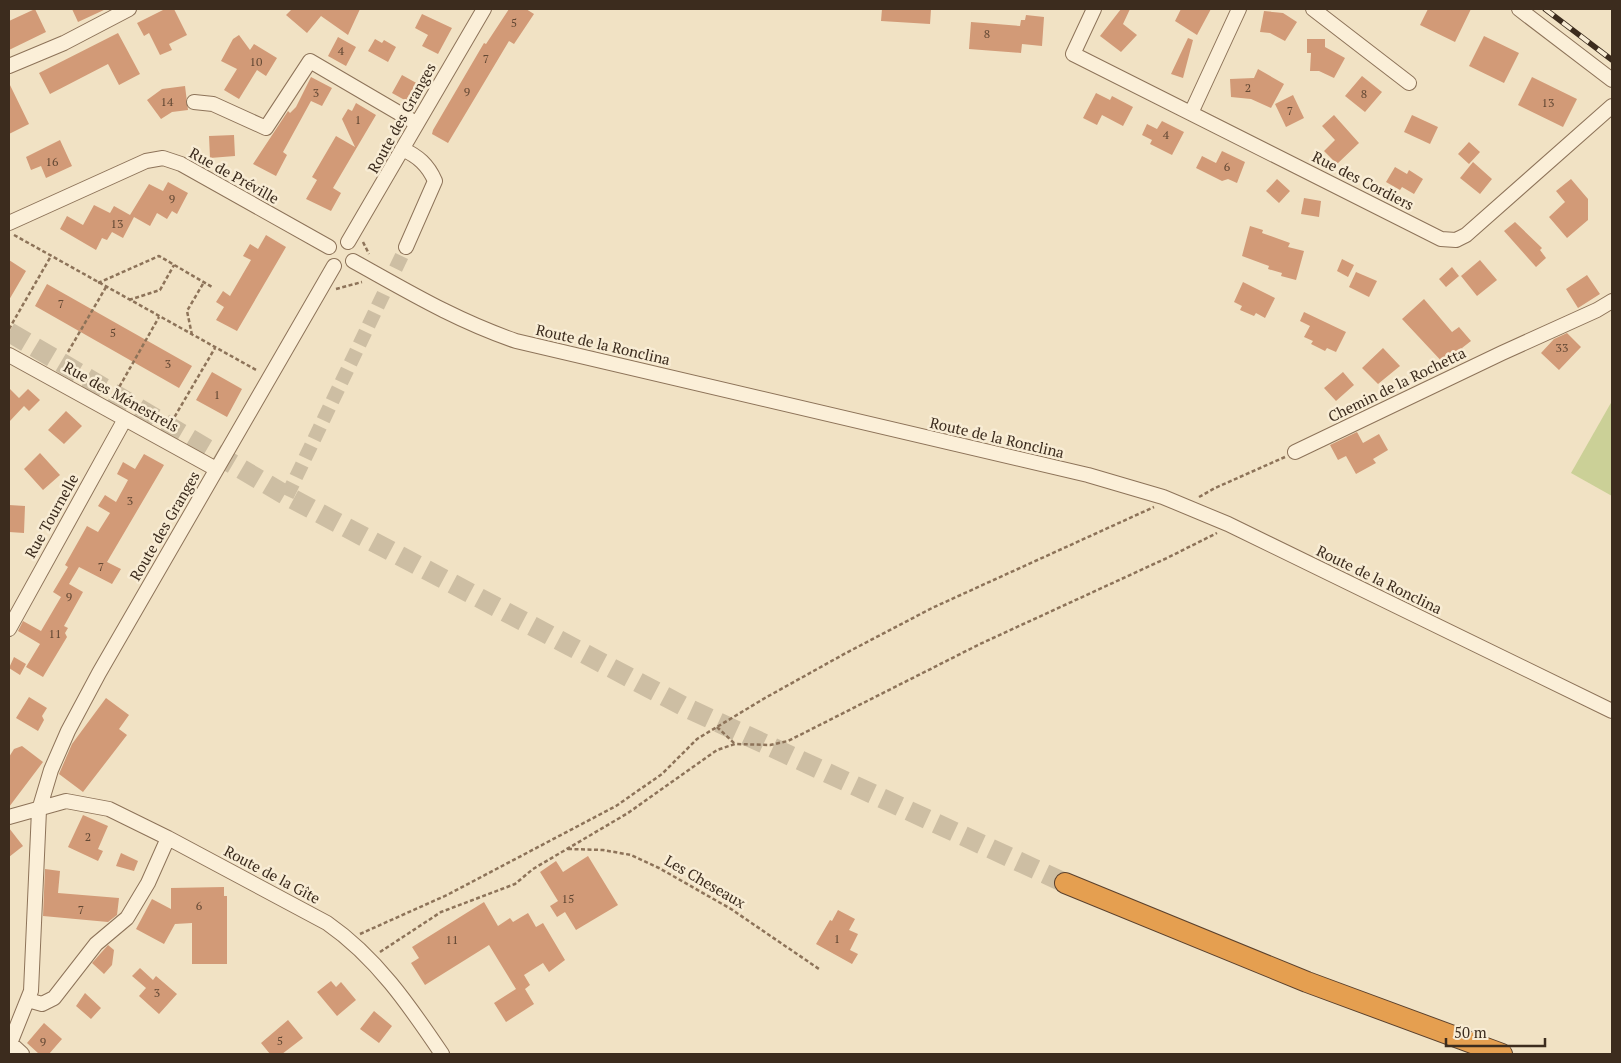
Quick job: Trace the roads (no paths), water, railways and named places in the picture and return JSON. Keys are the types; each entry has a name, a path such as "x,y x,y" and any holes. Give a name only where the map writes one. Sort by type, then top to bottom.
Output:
{"highway":[{"path":"1064,883 1298,978 1502,1054"}],"street":[{"path":"9,66 64,43 129,9"},
{"name":"Route des Granges","path":"348,242 484,9"},
{"name":"Rue des Cordiers","path":"1092,9 1073,54 1441,239 1456,240 1466,235 1612,106"},
{"path":"1191,113 1238,9"},
{"path":"1313,9 1409,83"},
{"path":"1519,9 1612,80"},
{"path":"194,102 213,104 266,128 310,62 416,123"},
{"path":"402,148 418,157 430,169 435,180 406,247"},
{"name":"Rue de Préville","path":"9,223 146,161 163,158 181,164 329,247"},
{"path":"335,242 348,242 354,251 353,261 345,268 334,266 328,258 329,247 335,242"},
{"name":"Route de la Ronclina","path":"353,261 438,309 475,327 516,341 1088,475 1163,497 1228,524 1612,711"},
{"name":"Route des Granges","path":"9,1044 31,991 39,810 51,770 68,731 216,468 334,266"},
{"name":"Chemin de la Rochetta","path":"1295,452 1502,353 1597,310 1612,301"},
{"name":"Rue des Ménestrels","path":"9,355 216,468"},
{"name":"Rue Tournelle","path":"9,629 124,419"},
{"name":"Route de la Gîte","path":"9,817 66,801 109,809 168,838 327,923 350,939 370,959 408,1004 442,1054"},
{"path":"28,1000 42,1004 54,998 96,944 127,918 148,883 168,838"},
{"path":"9,1044 22,1054"}],"tunnel":[{"path":"287,496 406,247"},
{"path":"9,332 287,496 685,707 1065,883"}],"railway":[{"path":"1545,9 1612,60"}]}
